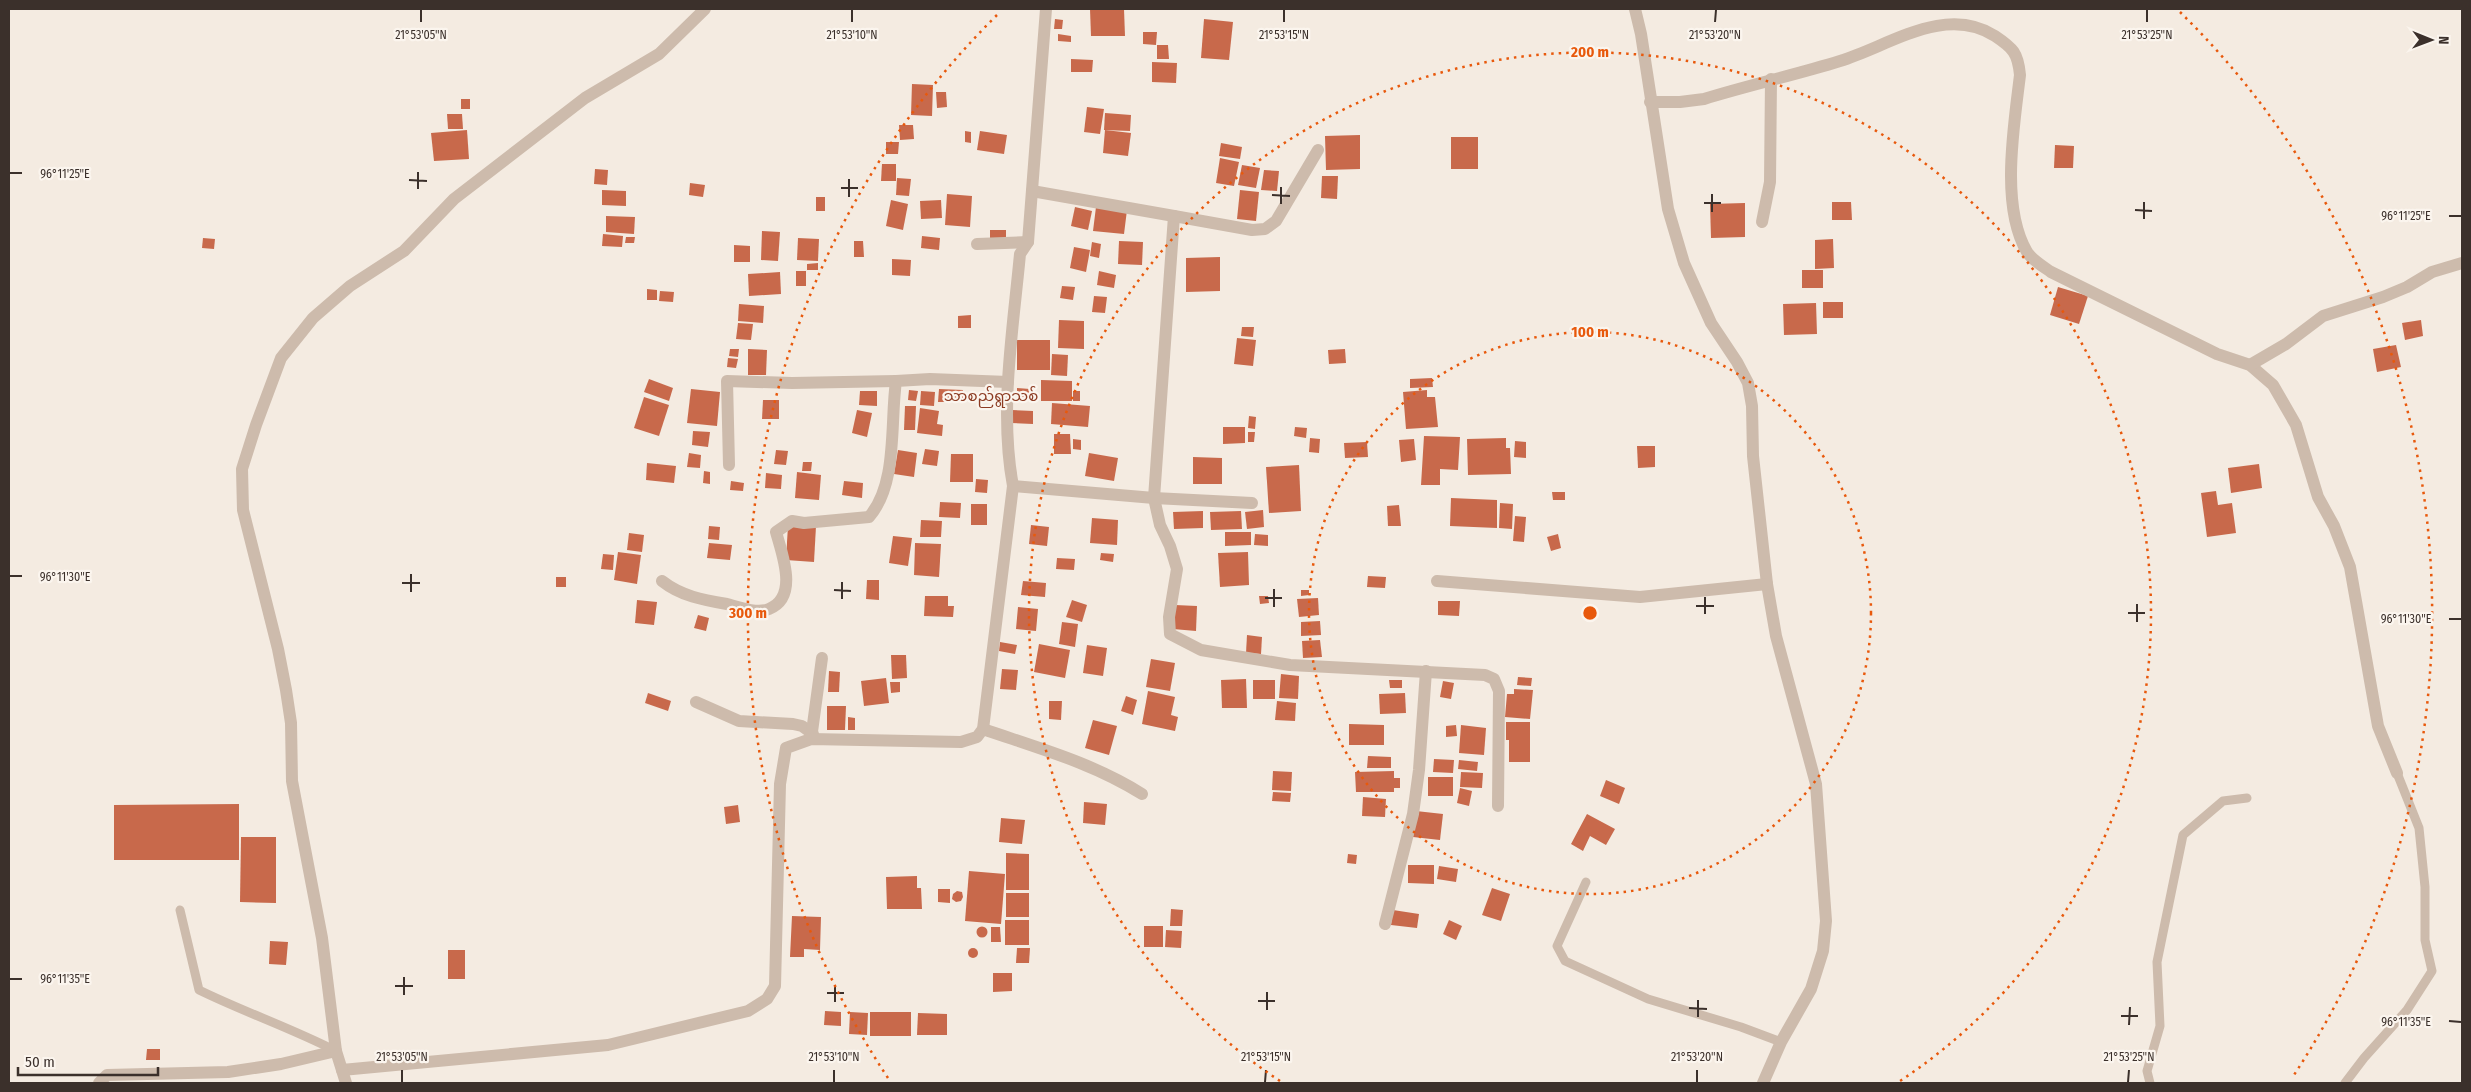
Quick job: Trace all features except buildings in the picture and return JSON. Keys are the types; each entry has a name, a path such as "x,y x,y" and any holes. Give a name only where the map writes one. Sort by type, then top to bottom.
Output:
{"street":[{"path":"346,1083 336,1051 330,1016 322,938 292,781 290,723 286,690 243,510 242,469 256,425 281,358 314,318 350,286 404,251 454,199 584,98 659,54 705,9"},
{"path":"342,1070 608,1044 748,1011 767,999 775,986 780,784 786,748 812,736 961,742 977,737 983,729 1012,486 1008,464 1008,382 1020,254 1028,242 1046,9"},
{"path":"1635,9 1641,34 1668,209 1684,263 1711,323 1737,362 1748,384 1752,406 1753,456 1776,636 1816,784 1826,921 1823,952 1811,989 1781,1042 1763,1083"},
{"path":"1650,102 1680,102 1704,99 1841,61 1935,25 1961,23 1983,28 2010,46 2018,60 2020,75 2011,175 2016,223 2028,254 2051,272 2217,354 2250,365 2273,384 2296,425 2318,497 2342,545 2350,567 2378,726 2397,773"},
{"path":"1762,222 1770,182 1771,79"},
{"path":"1032,191 1252,230 1265,229 1276,221 1318,150"},
{"path":"1174,216 1154,498 1160,525 1170,546 1177,569 1169,617 1170,634 1201,650 1260,662 1485,675 1494,679 1499,691 1498,806"},
{"path":"977,244 1028,242"},
{"path":"2250,365 2286,344 2323,316 2407,287 2432,272 2462,263"},
{"path":"728,466 727,381 792,383 930,379 1008,382"},
{"path":"662,582 674,590 695,598 752,610 768,610 777,603 784,592 788,578 776,532 792,520 804,523 869,517 878,506 888,481 896,381"},
{"path":"1012,486 1154,498 1252,503"},
{"path":"1437,581 1640,597 1768,584"},
{"path":"812,736 822,658"},
{"path":"1385,924 1413,814 1419,770 1426,671"},
{"path":"696,702 739,721 802,726 812,736"},
{"path":"983,729 1086,764 1113,776 1142,794"},
{"path":"99,1083 107,1075 228,1072 281,1064 336,1051"}],"lane":[{"path":"2345,1083 2364,1058 2407,1010 2432,971 2425,940 2425,888 2419,828 2397,773"},
{"path":"2150,1083 2147,1070 2160,1026 2157,962 2183,835 2223,801 2247,798"},
{"path":"1586,882 1557,946 1565,961 1648,999 1741,1027 1781,1042"},
{"path":"180,910 199,990 233,1007 297,1030 336,1051"}],"district":[{"name":"သာစည်ရွာသစ်","path":"991,396"}]}
